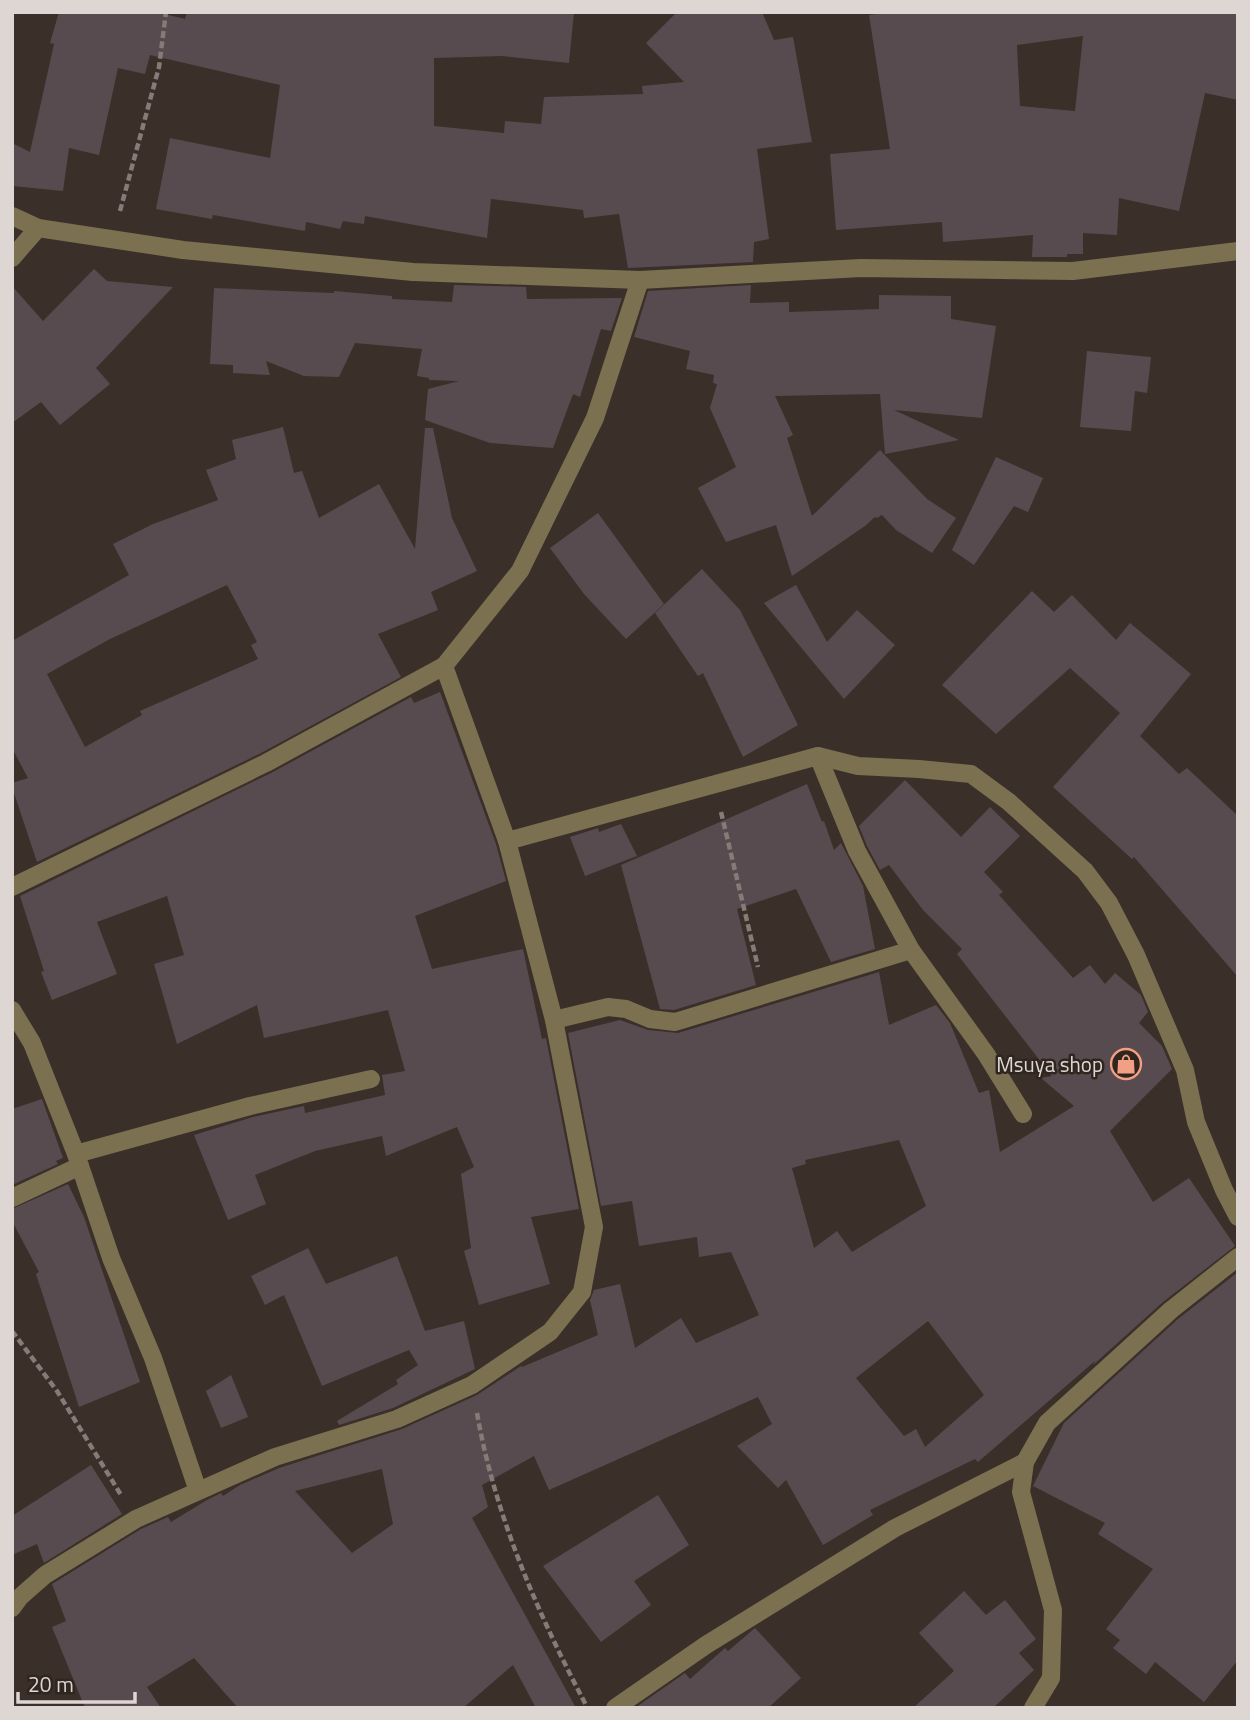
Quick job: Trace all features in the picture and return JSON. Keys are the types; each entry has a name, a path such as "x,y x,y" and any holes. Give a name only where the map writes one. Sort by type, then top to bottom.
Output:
{"street":[{"path":"12,216 38,228 183,250 413,272 640,280 861,268 1073,271 1238,251"},
{"path":"12,258 38,228"},
{"path":"12,887 267,763 444,666 520,571 595,418 640,280"},
{"path":"12,1608 20,1597 45,1575 136,1519 275,1457 397,1419 472,1385 550,1332 583,1292 594,1227 554,1020 507,841 444,666"},
{"path":"507,841 818,756 858,766 971,774 1009,802 1085,871 1109,903 1136,956 1185,1070 1196,1122 1224,1191 1238,1217"},
{"path":"818,756 857,851 911,950 986,1054 1023,1114"},
{"path":"554,1020 608,1007 626,1009 650,1019 675,1022 911,950"},
{"path":"12,1010 32,1043 78,1160 111,1258 153,1358 198,1491"},
{"path":"12,1198 78,1160 250,1106 371,1079"},
{"path":"1033,1708 1051,1678 1054,1610 1021,1492 1025,1462 1047,1423 1171,1310 1238,1257"},
{"path":"615,1708 706,1645 895,1528 1025,1462"}],"path":[{"path":"112,239 159,67 166,12"},
{"path":"714,784 765,996"},
{"path":"12,1331 57,1391 136,1519"},
{"path":"472,1385 482,1444 513,1545 554,1644 588,1708"}],"building":[{"path":"59,12 156,12 185,19 187,12 574,12 569,63 502,56 434,58 434,126 504,133 505,121 541,124 544,97 643,94 642,86 684,82 646,43 677,12 762,12 774,40 793,37 812,142 757,149 769,239 754,242 753,262 628,268 619,214 584,218 583,210 491,199 487,238 365,216 364,224 343,221 340,229 306,222 305,231 213,215 212,219 156,209 170,138 270,158 280,85 150,55 145,74 118,68 99,155 69,148 63,191 12,186 12,143 30,152 54,44 50,43"},
{"path":"890,12 1238,12 1238,100 1205,93 1179,211 1119,198 1117,235 1083,233 1083,254 1032,257 1033,235 943,242 942,222 836,230 830,154 890,149 869,15","holes":["1083,36 1075,111 1020,106 1017,45"]},
{"path":"94,269 107,281 173,287 96,368 110,384 60,425 41,402 12,423 12,286 43,321"},
{"path":"454,285 526,287 527,299 622,298 611,331 601,329 580,397 573,394 553,448 490,443 425,420 428,389 459,381 429,380 417,376 422,349 355,343 339,377 304,376 266,361 270,375 233,373 233,365 210,364 214,288 334,291 392,296 392,299 452,302"},
{"path":"751,285 750,303 789,302 789,312 879,309 879,295 951,296 951,319 996,326 982,418 894,410 959,440 885,454 880,394 775,396 793,435 787,438 812,516 880,450 927,499 956,518 932,553 896,530 882,515 875,517 792,576 776,525 726,542 698,488 736,467 710,408 717,384 713,383 714,375 686,369 690,351 634,337 648,291"},
{"path":"1087,351 1151,357 1147,393 1135,391 1131,431 1080,427"},
{"path":"283,427 294,473 302,471 319,518 379,484 415,549 425,428 433,428 452,518 477,571 431,592 438,610 378,634 401,677 261,753 37,862 12,787 12,783 28,778 12,748 12,641 129,575 113,544 153,524 218,500 206,470 236,459 232,440","holes":["227,585 257,642 251,645 258,659 140,711 142,715 85,747 47,674 110,639"]},
{"path":"996,457 1043,478 1028,512 1014,506 974,565 952,550"},
{"path":"598,513 664,604 626,639 584,594 550,548"},
{"path":"702,569 740,610 798,725 743,757 703,673 698,676 655,613"},
{"path":"796,585 827,642 857,610 895,645 844,699 764,603"},
{"path":"1032,591 1054,612 1072,595 1116,640 1130,623 1191,674 1140,736 1179,774 1187,768 1238,816 1238,977 1134,857 1132,859 1053,787 1120,713 1070,668 996,734 942,685"},
{"path":"440,692 496,844 506,881 415,916 432,969 523,949 542,1039 546,1038 579,1209 531,1217 550,1284 479,1305 464,1251 471,1248 461,1174 474,1167 457,1127 386,1156 382,1136 315,1151 255,1175 266,1204 228,1220 194,1135 253,1117 304,1106 305,1113 385,1095 382,1075 405,1071 388,1010 264,1038 257,1005 177,1044 154,964 184,955 167,896 97,922 117,974 52,1000 41,972 44,971 20,896 271,773 411,697 414,703"},
{"path":"905,780 961,837 990,807 1020,836 984,872 1003,892 999,895 1073,978 1090,965 1105,984 1115,973 1141,995 1148,1012 1139,1023 1162,1046 1172,1069 1110,1131 1153,1202 1189,1178 1235,1246 1163,1302 978,1462 975,1459 870,1510 873,1515 823,1545 786,1480 778,1488 737,1446 772,1424 758,1397 549,1490 534,1456 482,1485 488,1507 472,1518 576,1708 536,1708 513,1665 463,1708 238,1708 194,1658 147,1687 161,1708 85,1708 52,1627 66,1621 52,1584 141,1529 168,1517 171,1522 221,1493 223,1496 240,1485 279,1468 402,1429 477,1395 521,1366 598,1335 590,1300 594,1290 620,1284 635,1348 681,1318 696,1343 759,1315 731,1252 699,1257 697,1237 639,1246 632,1201 601,1206 568,1033 620,1020 648,1030 678,1033 879,972 889,1025 936,1005 950,1023 979,1093 989,1090 1000,1152 1074,1106 1041,1078 1052,1076 957,954 962,949 923,910 889,865 880,870 859,826","holes":["899,1140 926,1206 852,1252 837,1231 814,1248 792,1168 806,1164 805,1160","928,1321 984,1395 925,1447 916,1429 904,1436 856,1378","382,1469 393,1524 352,1553 295,1491"]},
{"path":"807,784 834,850 841,843 863,886 875,949 831,962 796,889 737,909 756,985 674,1010 660,1009 621,865"},
{"path":"621,824 637,856 585,876 570,837 598,828 599,832"},
{"path":"42,1099 63,1158 56,1161 58,1164 12,1185 12,1109"},
{"path":"68,1184 84,1217 140,1382 79,1407 36,1274 39,1272 12,1221 12,1209"},
{"path":"308,1248 326,1284 397,1256 425,1331 464,1321 475,1369 393,1408 339,1425 337,1421 398,1384 396,1380 418,1365 409,1350 322,1386 284,1295 265,1305 251,1276"},
{"path":"1238,1272 1238,1660 1204,1702 1155,1662 1146,1674 1113,1648 1120,1640 1106,1629 1153,1569 1098,1534 1105,1523 1033,1486 1064,1423 1178,1319"},
{"path":"231,1375 248,1417 221,1428 206,1391"},
{"path":"91,1465 122,1514 44,1563 37,1544 12,1555 12,1516"},
{"path":"658,1495 689,1545 634,1581 651,1605 601,1642 543,1566"},
{"path":"964,1591 986,1615 1005,1600 1036,1639 1019,1653 1034,1670 993,1708 913,1708 954,1671 919,1633"},
{"path":"755,1628 801,1678 768,1708 635,1708 685,1673 690,1679 725,1648 728,1651"}],"place":[{"name":"Msuya shop","path":"1126,1064"}]}
